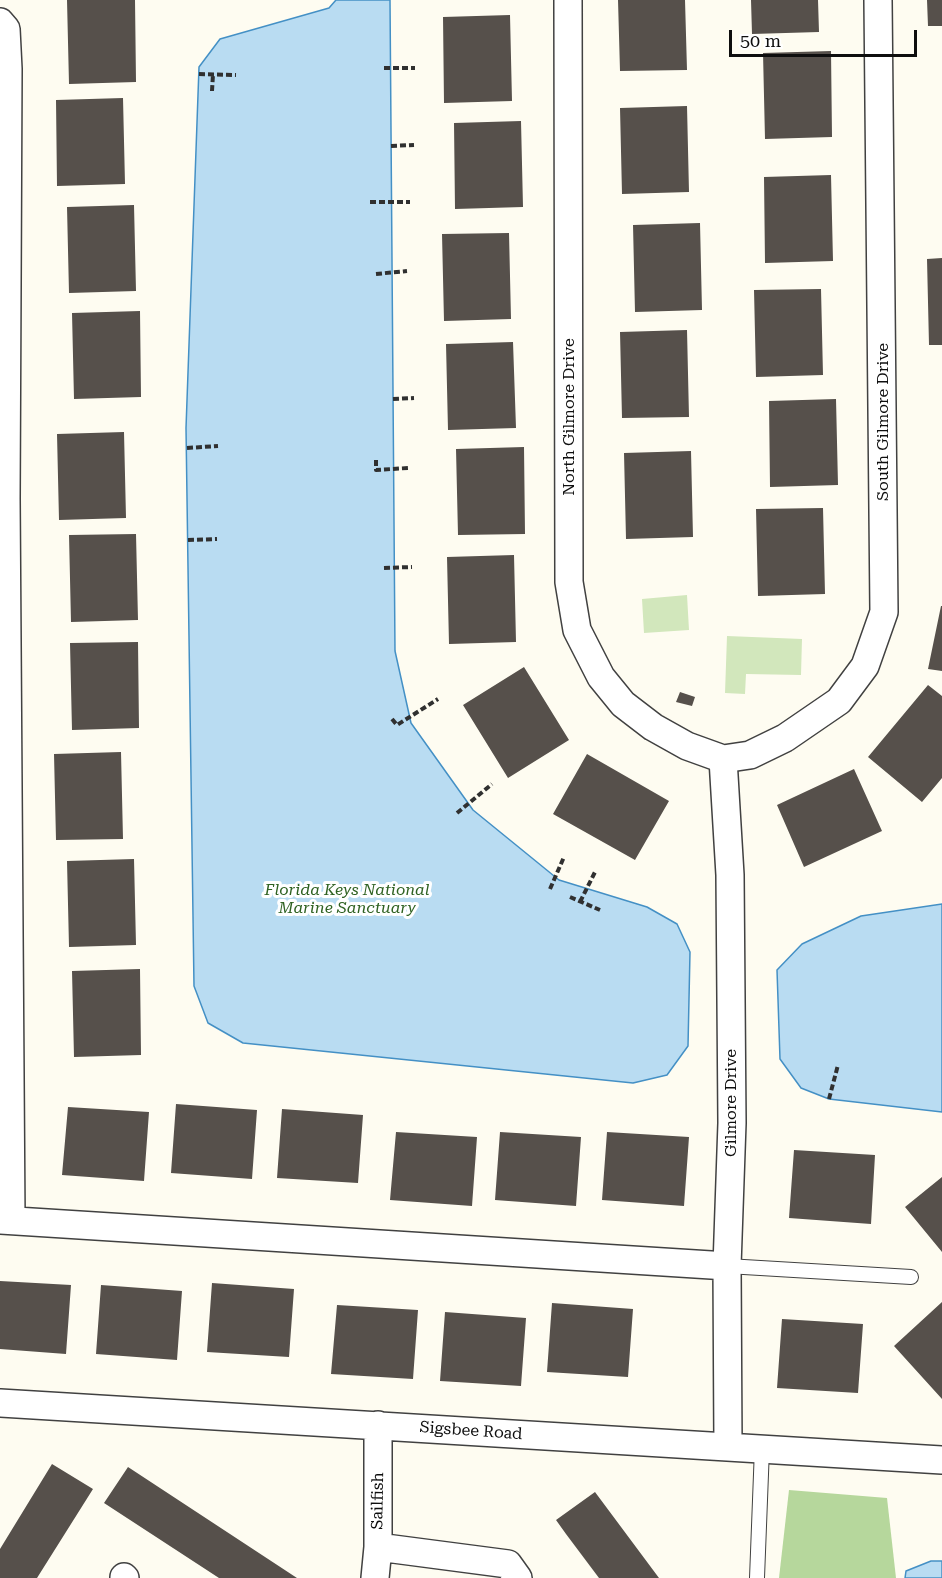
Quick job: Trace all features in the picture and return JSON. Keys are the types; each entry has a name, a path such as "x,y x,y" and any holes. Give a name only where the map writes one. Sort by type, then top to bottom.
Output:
{"street":[{"name":"North Gilmore Drive","path":"568,0 569,582 577,630 601,678 623,704 653,727 687,746 723,759"},
{"name":"South Gilmore Drive","path":"723,759 750,755 785,738 839,701 865,666 884,612 878,0"},
{"path":"0,22 6,29 8,69 6,1220 727,1266"},
{"name":"Gilmore Drive","path":"723,759 730,875 732,1123 727,1266 728,1448"},
{"name":"Sigsbee Road","path":"0,1403 942,1460"},
{"name":"Sailfish","path":"375,1578 378,1547 378,1425"},
{"path":"378,1547 508,1564 518,1578"}],"lane":[{"path":"727,1266 911,1277"},
{"path":"757,1578 762,1448"}],"path":[{"path":"384,69 415,68"},
{"path":"199,74 236,75"},
{"path":"212,92 213,74"},
{"path":"391,146 414,145"},
{"path":"370,202 410,202"},
{"path":"376,274 407,271"},
{"path":"393,399 414,398"},
{"path":"186,448 218,446"},
{"path":"376,460 376,470 408,468"},
{"path":"188,540 217,539"},
{"path":"384,568 412,567"},
{"path":"392,719 397,725 438,699"},
{"path":"457,813 492,784"},
{"path":"550,889 564,857"},
{"path":"580,902 595,872"},
{"path":"570,897 600,910"},
{"path":"829,1099 838,1065"}],"green space":[{"path":"687,595 689,630 644,633 642,599"},
{"path":"727,636 802,639 801,675 746,674 745,694 725,693"},
{"path":"789,1490 887,1498 896,1578 779,1578"}],"water":[{"name":"Florida Keys National Marine Sanctuary","path":"336,0 390,0 395,651 411,723 473,810 559,880 647,907 677,924 690,952 688,1046 667,1075 633,1083 243,1043 208,1023 194,986 186,428 199,67 220,39 329,8"},
{"path":"942,904 942,1112 829,1099 801,1088 780,1059 777,970 802,944 861,916"},
{"path":"931,1561 942,1561 942,1578 905,1578 906,1571"}],"building":[{"path":"67,0 135,0 136,82 69,84"},
{"path":"618,0 685,0 687,70 620,71"},
{"path":"751,0 818,0 819,32 752,34"},
{"path":"927,0 942,0 942,26 928,26"},
{"path":"510,15 512,101 444,103 443,17"},
{"path":"831,51 832,137 765,139 763,53"},
{"path":"123,98 125,184 57,186 56,100"},
{"path":"687,106 689,192 622,194 620,108"},
{"path":"521,121 523,207 455,209 454,123"},
{"path":"831,175 833,261 765,263 764,177"},
{"path":"134,205 136,291 69,293 67,207"},
{"path":"700,223 702,310 635,312 633,225"},
{"path":"509,233 511,319 444,321 442,234"},
{"path":"942,258 942,345 929,345 927,259"},
{"path":"821,289 823,375 756,377 754,290"},
{"path":"140,311 141,397 74,399 72,313"},
{"path":"687,330 689,417 622,418 620,332"},
{"path":"513,342 516,428 448,430 446,344"},
{"path":"836,399 838,485 770,487 769,401"},
{"path":"124,432 126,518 59,520 57,434"},
{"path":"524,447 525,534 458,535 456,449"},
{"path":"691,451 693,537 626,539 624,453"},
{"path":"823,508 825,594 758,596 756,509"},
{"path":"136,534 138,620 71,622 69,535"},
{"path":"514,555 516,642 449,644 447,557"},
{"path":"942,606 942,671 928,669"},
{"path":"138,642 139,728 72,730 70,643"},
{"path":"524,667 569,740 508,778 463,705"},
{"path":"928,685 942,696 942,778 922,802 868,757"},
{"path":"680,692 695,697 692,706 676,702"},
{"path":"121,752 123,839 56,840 54,754"},
{"path":"587,754 669,801 635,860 553,814"},
{"path":"854,769 882,831 804,867 777,805"},
{"path":"134,859 136,945 69,947 67,861"},
{"path":"140,969 141,1055 74,1057 72,971"},
{"path":"176,1104 257,1110 252,1179 171,1173"},
{"path":"68,1107 149,1112 144,1181 62,1175"},
{"path":"282,1109 363,1115 358,1183 277,1178"},
{"path":"396,1132 477,1137 472,1206 390,1200"},
{"path":"500,1132 581,1137 576,1206 495,1200"},
{"path":"607,1132 689,1137 684,1206 602,1200"},
{"path":"794,1150 875,1155 871,1224 789,1218"},
{"path":"942,1177 942,1252 905,1207"},
{"path":"0,1281 71,1285 66,1354 0,1349"},
{"path":"212,1283 294,1289 289,1357 207,1352"},
{"path":"101,1285 182,1291 177,1360 96,1354"},
{"path":"942,1302 942,1399 894,1346"},
{"path":"552,1303 633,1309 628,1377 547,1372"},
{"path":"337,1305 418,1310 413,1379 331,1374"},
{"path":"445,1312 526,1318 521,1386 440,1381"},
{"path":"782,1319 863,1324 858,1393 777,1388"},
{"path":"52,1464 93,1489 37,1578 0,1578 0,1549"},
{"path":"128,1467 297,1578 219,1578 104,1503"},
{"path":"595,1492 659,1578 599,1578 566,1534 556,1520"}]}
